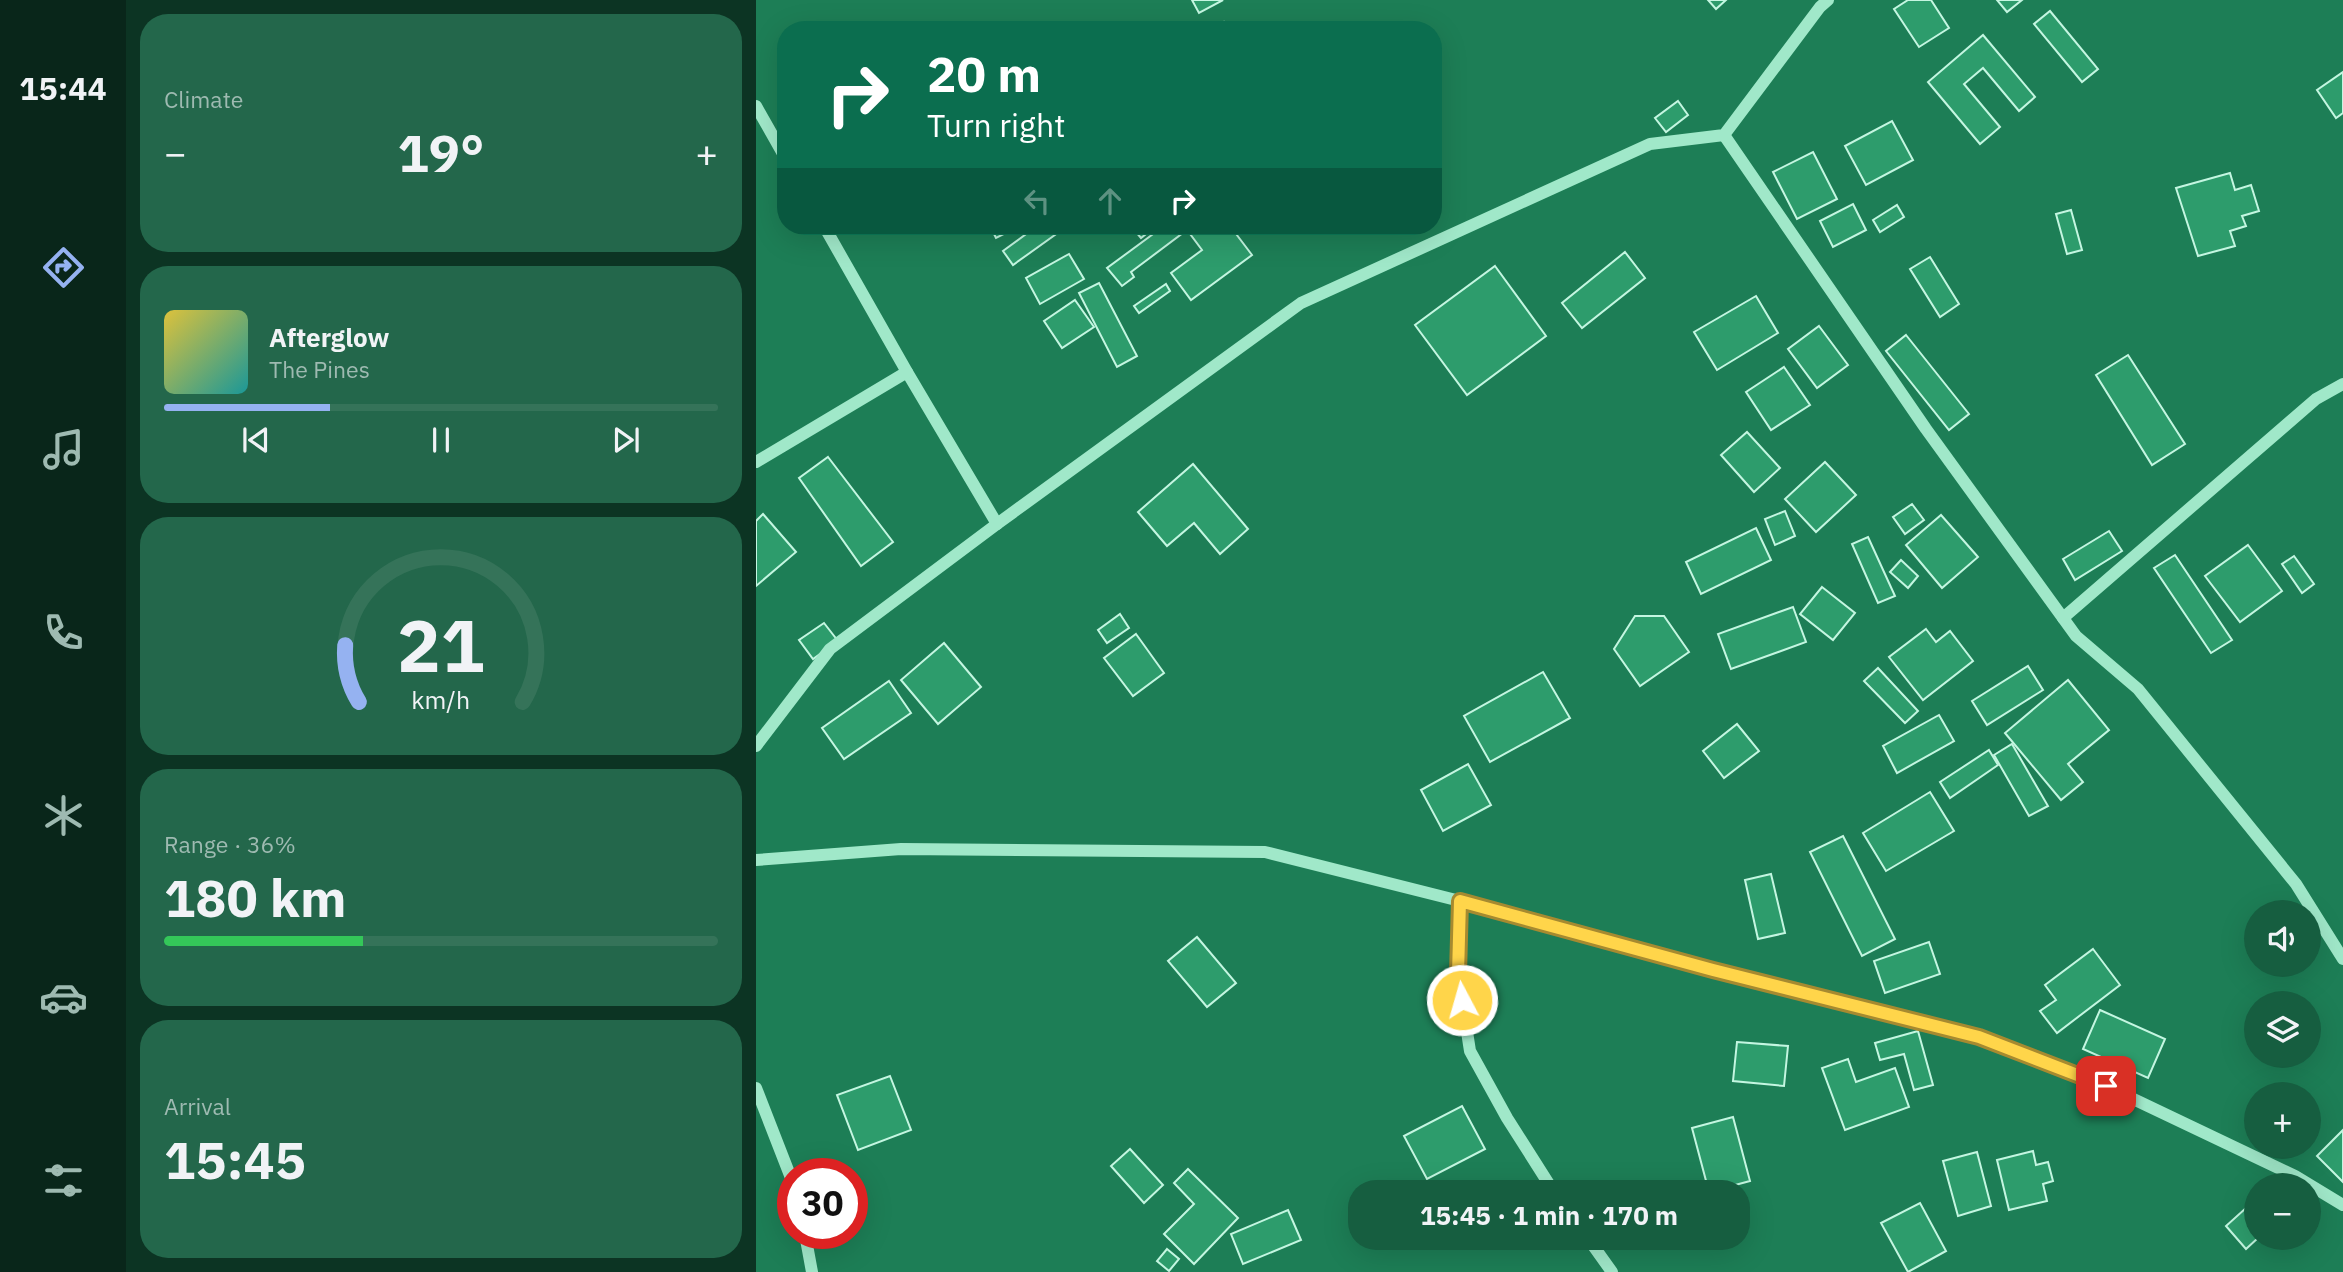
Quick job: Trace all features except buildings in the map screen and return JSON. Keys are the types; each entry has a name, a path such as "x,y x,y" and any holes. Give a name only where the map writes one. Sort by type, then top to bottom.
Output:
{"street":[{"path":"756,746 830,649 1301,303 1650,144 1724,135 1828,0"},
{"path":"756,106 777,143"},
{"path":"1724,135 1926,429 2063,618 2076,635 2138,689 2296,884 2343,959"},
{"path":"829,235 906,372 997,524"},
{"path":"756,462 906,372"},
{"path":"2063,618 2316,399 2343,384"},
{"path":"756,860 901,849 1265,852 1979,1037 2106,1086 2295,1175 2343,1205"},
{"path":"1460,901 1458,974 1470,1051 1507,1118 1546,1180"},
{"path":"756,1088 783,1158"},
{"path":"808,1249 812,1272"},
{"path":"1596,1250 1612,1272"}],"route":[{"path":"1462,1000 1458,974 1460,901 1556,929 1979,1037 2106,1086"}]}
